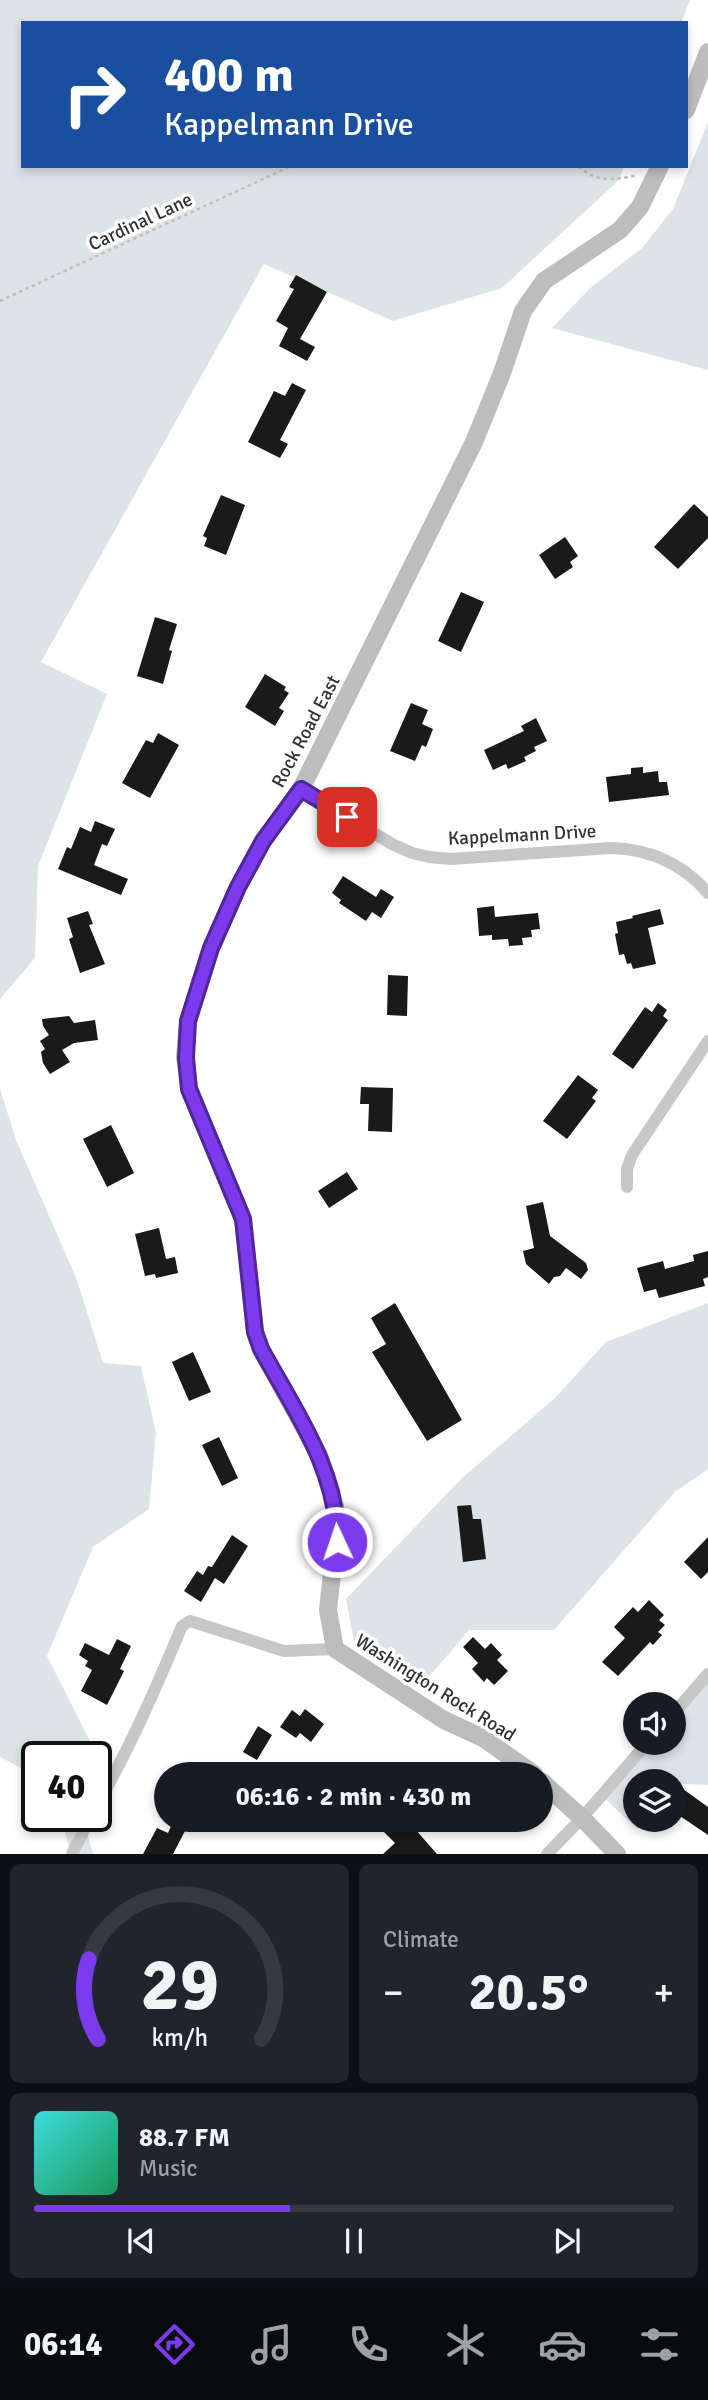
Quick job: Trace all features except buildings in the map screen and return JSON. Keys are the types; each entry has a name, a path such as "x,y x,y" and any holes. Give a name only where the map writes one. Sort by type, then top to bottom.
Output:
{"street":[{"path":"688,105 708,52"},
{"name":"Rock Road East","path":"335,1649 328,1610 338,1519 319,1455 261,1349 255,1332 243,1219 189,1089 186,1058 188,1021 211,948 238,887 263,841 301,789 474,442 523,311 544,282 620,230 639,207 659,169"},
{"name":"Kappelmann Drive","path":"301,789 392,844 412,853 451,859 629,848 667,859 708,893"},
{"path":"627,1187 626,1169 632,1155 708,1041"},
{"name":"Washington Rock Road","path":"112,1779 148,1707 182,1626 190,1621 284,1651 335,1649 444,1720 483,1738 517,1762"},
{"path":"686,1699 708,1674"},
{"path":"547,1854 637,1755"},
{"path":"553,1792 617,1854"},
{"path":"72,1854 83,1832"}],"path":[{"name":"Cardinal Lane","path":"0,301 287,168"},
{"path":"581,168 587,175 611,180 659,169"}],"shaded area":[{"path":"0,0 690,0 682,21 21,21 21,168 623,168 619,180 502,288 393,321 264,264 41,662 107,694 38,866 35,958 0,999"},
{"path":"708,122 708,370 552,328 589,289 642,248 673,209"},
{"path":"0,1089 16,1140 77,1280 103,1363 141,1366 156,1433 149,1509 93,1547 47,1656 90,1741 21,1741 21,1768 0,1757"},
{"path":"708,1303 708,1469 675,1492 554,1630 469,1630 428,1678 355,1647 346,1599 462,1478 555,1398 606,1342"},
{"path":"708,1676 708,1785 686,1784 686,1769 624,1769 636,1755 686,1755 686,1701"},
{"path":"623,1770 623,1816 601,1795"},
{"path":"65,1832 87,1832 93,1854 71,1854"}],"route":[{"path":"337,1542 338,1519 319,1455 261,1349 255,1332 243,1219 189,1089 186,1058 188,1021 211,948 238,887 263,841 301,789 347,817"}]}
